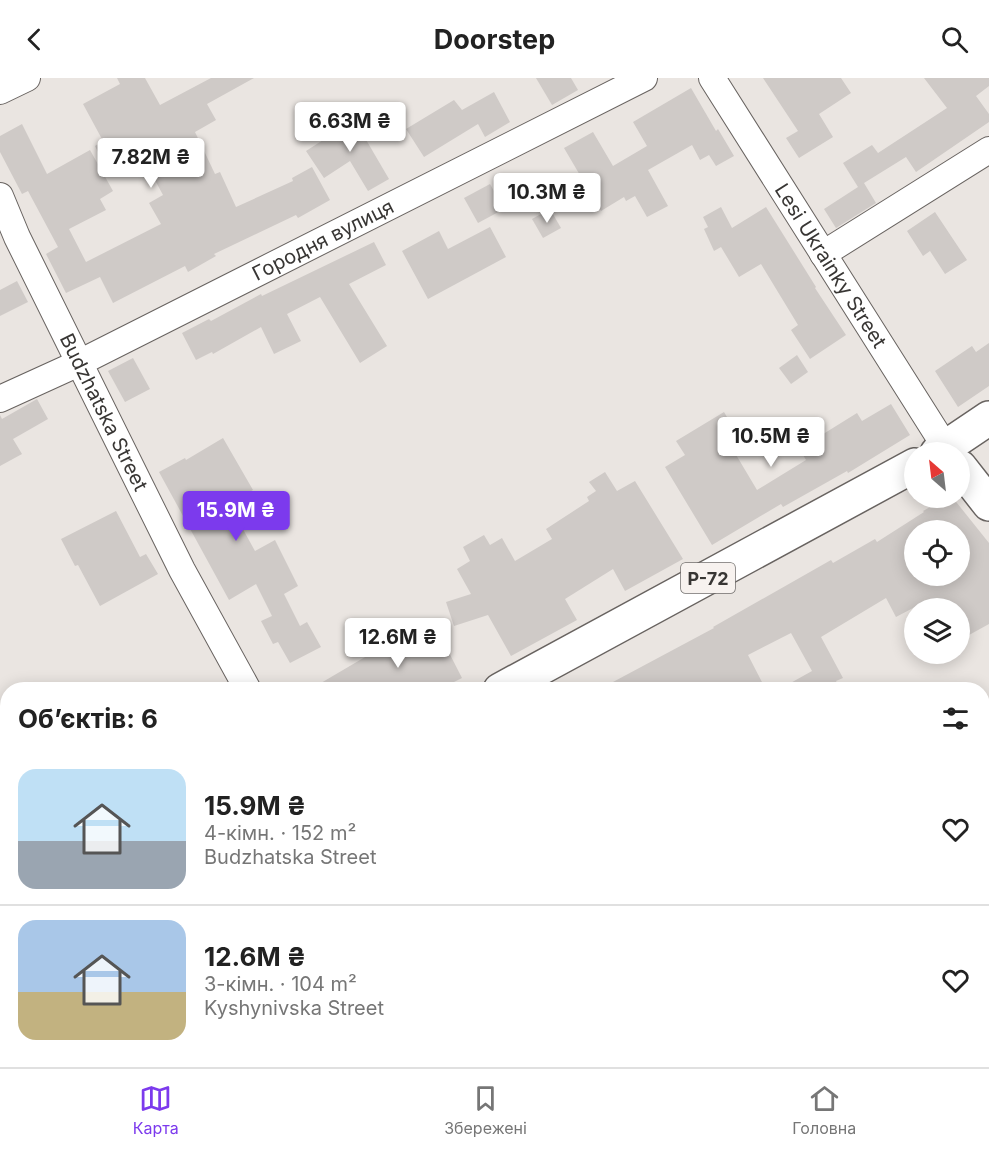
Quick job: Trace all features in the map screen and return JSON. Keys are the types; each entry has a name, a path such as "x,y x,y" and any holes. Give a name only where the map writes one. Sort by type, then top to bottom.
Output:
{"main road":[{"path":"962,442 989,418"},
{"name":"Р-72","path":"515,682 904,471"},
{"name":"Lesi Ukrainky Street","path":"970,481 989,504"}],"street":[{"path":"0,91 27,78"},
{"name":"Городня вулиця","path":"0,399 79,363 644,78"},
{"name":"Lesi Ukrainky Street","path":"712,78 940,442"},
{"path":"823,254 989,150"},
{"name":"Budzhatska Street","path":"0,196 17,237 182,570 244,682"}],"building":[{"path":"117,78 145,78 160,105 211,78 254,78 207,104 216,120 195,132 215,174 220,172 236,207 293,181 292,178 312,167 330,200 298,218 296,215 214,254 216,256 188,272 185,266 113,303 100,277 66,293 46,254 58,247 28,191 22,194 0,152 0,136 22,124 47,174 90,150 113,191 100,199 106,210 69,229 86,262 161,224 149,203 163,195 136,145 103,162 95,146 103,141 83,104 120,84"},
{"path":"536,78 571,78 578,90 552,105"},
{"path":"763,78 841,78 851,93 819,114 833,137 799,158 786,138 798,131"},
{"path":"924,78 989,78 989,86 976,96 989,114 989,122 916,172 906,157 864,183 876,203 836,228 824,209 858,187 843,163 872,145 878,153 947,108"},
{"path":"691,88 716,131 718,129 734,156 716,166 709,155 700,160 692,145 648,170 668,206 647,217 635,196 626,201 624,197 601,211 564,148 593,132 613,166 647,146 633,122"},
{"path":"494,92 510,122 485,137 478,124 424,157 406,129 454,100 462,110"},
{"path":"362,115 373,133 365,138 389,179 368,191 350,161 324,178 306,151 334,133 333,131"},
{"path":"490,184 504,209 478,223 464,198"},
{"path":"721,207 732,228 766,207 846,335 810,359 791,330 798,325 761,264 739,277 721,247 714,251 704,229 708,227 703,217"},
{"path":"550,209 561,228 543,238 532,219"},
{"path":"935,212 967,260 945,274 930,251 923,256 907,231"},
{"path":"490,227 506,257 428,299 402,251 439,231 448,249"},
{"path":"374,242 386,265 349,284 387,346 360,363 320,297 287,314 301,341 274,354 261,327 213,354 212,352 196,360 182,333"},
{"path":"17,281 28,302 0,316 0,290"},
{"path":"989,343 989,386 958,407 935,371 972,346 976,352"},
{"path":"797,355 808,372 791,384 779,368"},
{"path":"133,358 150,389 125,402 108,371"},
{"path":"37,399 48,419 13,439 22,454 0,466 0,415 2,419"},
{"path":"891,404 910,435 848,473 847,471 783,507 781,504 712,545 665,467 685,455 676,441 724,412 742,442 732,448 757,490 806,460 791,435 811,422 820,436 857,413 862,421"},
{"path":"223,438 253,490 229,504 255,551 275,540 298,586 284,594 300,626 307,622 321,647 290,663 278,642 273,644 261,621 272,616 256,584 229,600 159,472 185,458 186,460"},
{"path":"605,472 617,491 635,481 683,559 625,591 613,569 565,599 577,620 511,656 488,615 454,626 446,602 471,594 457,569 470,561 463,547 484,535 490,545 502,538 515,561 552,539 546,529 589,501 587,497 596,491 589,482"},
{"path":"928,508 961,508 989,543 989,624 970,634 970,598 904,598 904,613 896,617 886,598 821,637 843,678 837,682 792,682 812,671 791,633 748,655 762,682 613,682 714,628 831,560 833,563 875,539 877,542 904,525 904,586 970,586 970,520 911,520"},
{"path":"116,511 140,557 146,554 158,574 100,606 61,539"},
{"path":"406,633 417,650 441,637 462,678 454,682 323,682"}]}
